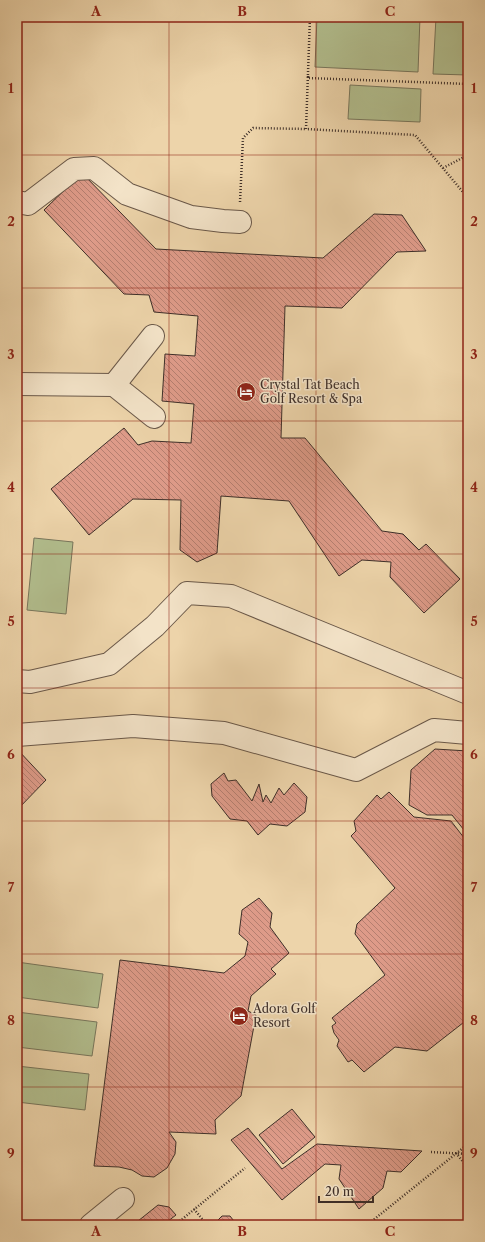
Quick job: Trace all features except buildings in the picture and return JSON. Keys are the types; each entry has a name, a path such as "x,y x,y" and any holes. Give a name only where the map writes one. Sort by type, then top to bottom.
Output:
{"lane":[{"path":"17,202 28,204 74,169 94,168 126,194 191,216 223,222 240,222"},
{"path":"114,385 153,336"},
{"path":"17,384 114,385 154,417"},
{"path":"17,681 30,682 109,664 155,626 187,593 231,596 468,693"},
{"path":"17,735 133,726 224,733 356,770 434,730 468,733"},
{"path":"91,1225 123,1199"}],"path":[{"path":"310,17 308,78 468,84"},
{"path":"306,130 310,17"},
{"path":"240,222 244,138 253,128 415,135 468,198"},
{"path":"443,168 468,155"},
{"path":"367,1225 468,1144"},
{"path":"430,1152 468,1154"},
{"path":"456,1153 468,1168"},
{"path":"175,1225 245,1168"},
{"path":"194,1209 207,1225"}],"green space":[{"path":"317,17 420,17 418,72 315,67"},
{"path":"436,17 468,17 468,75 433,74"},
{"path":"350,85 421,89 420,122 348,119"},
{"path":"34,538 73,542 66,614 27,610"},
{"path":"17,962 103,974 98,1008 17,997"},
{"path":"17,1012 97,1022 92,1056 17,1047"},
{"path":"17,1066 89,1074 85,1110 17,1102"}],"place":[{"name":"Crystal Tat Beach Golf Resort & Spa","path":"246,392"},
{"name":"Adora Golf Resort","path":"239,1016"}]}
